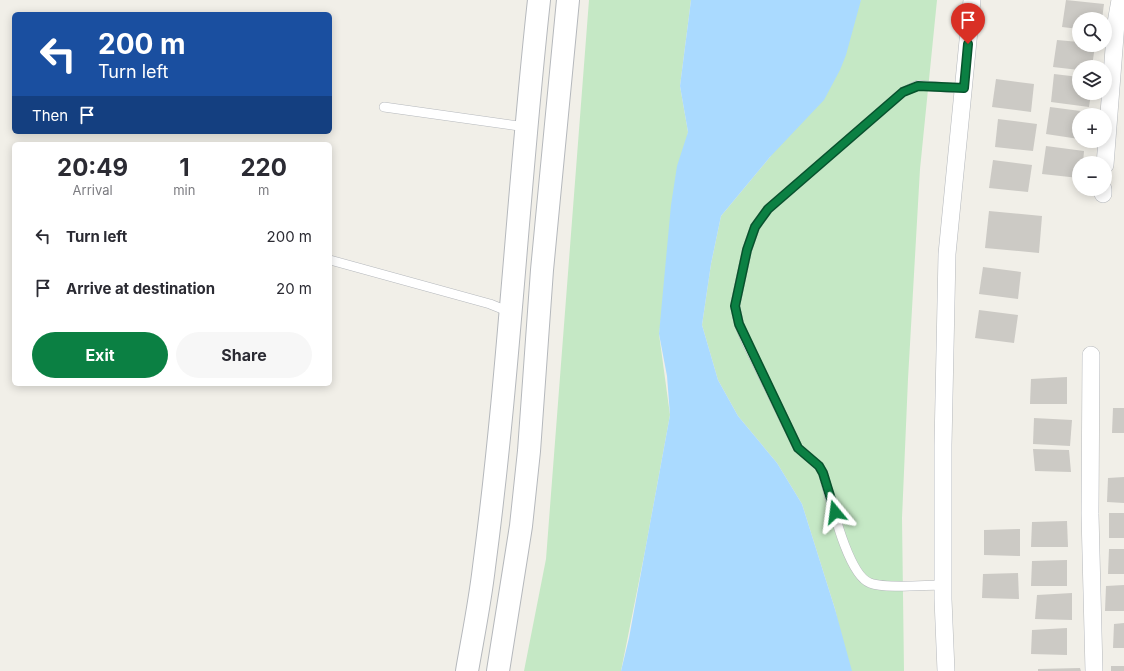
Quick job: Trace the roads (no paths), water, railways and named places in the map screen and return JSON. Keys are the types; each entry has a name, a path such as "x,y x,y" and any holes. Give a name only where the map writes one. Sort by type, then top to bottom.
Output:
{"street":[{"path":"467,671 484,569 502,411 526,127 539,0"},
{"path":"498,671 522,518 542,270 568,0"},
{"path":"946,671 943,585 943,445 947,254 972,0"},
{"path":"1106,156 1116,22 1120,0"},
{"path":"1091,355 1090,514 1094,671"}],"lane":[{"path":"943,585 880,586 868,583 862,578 847,554 823,473 819,466 798,448 746,341 739,324 735,306 747,250 755,227 768,209 903,92 918,86 964,88"},
{"path":"384,107 526,127"},
{"path":"332,261 490,304 511,312"}],"water":[{"path":"691,0 861,0 846,55 824,100 770,157 721,216 711,264 702,325 718,380 738,416 777,463 802,504 835,609 852,671 621,671 629,638 670,415 667,376 659,334 671,205 677,166 688,132 680,86"}]}
